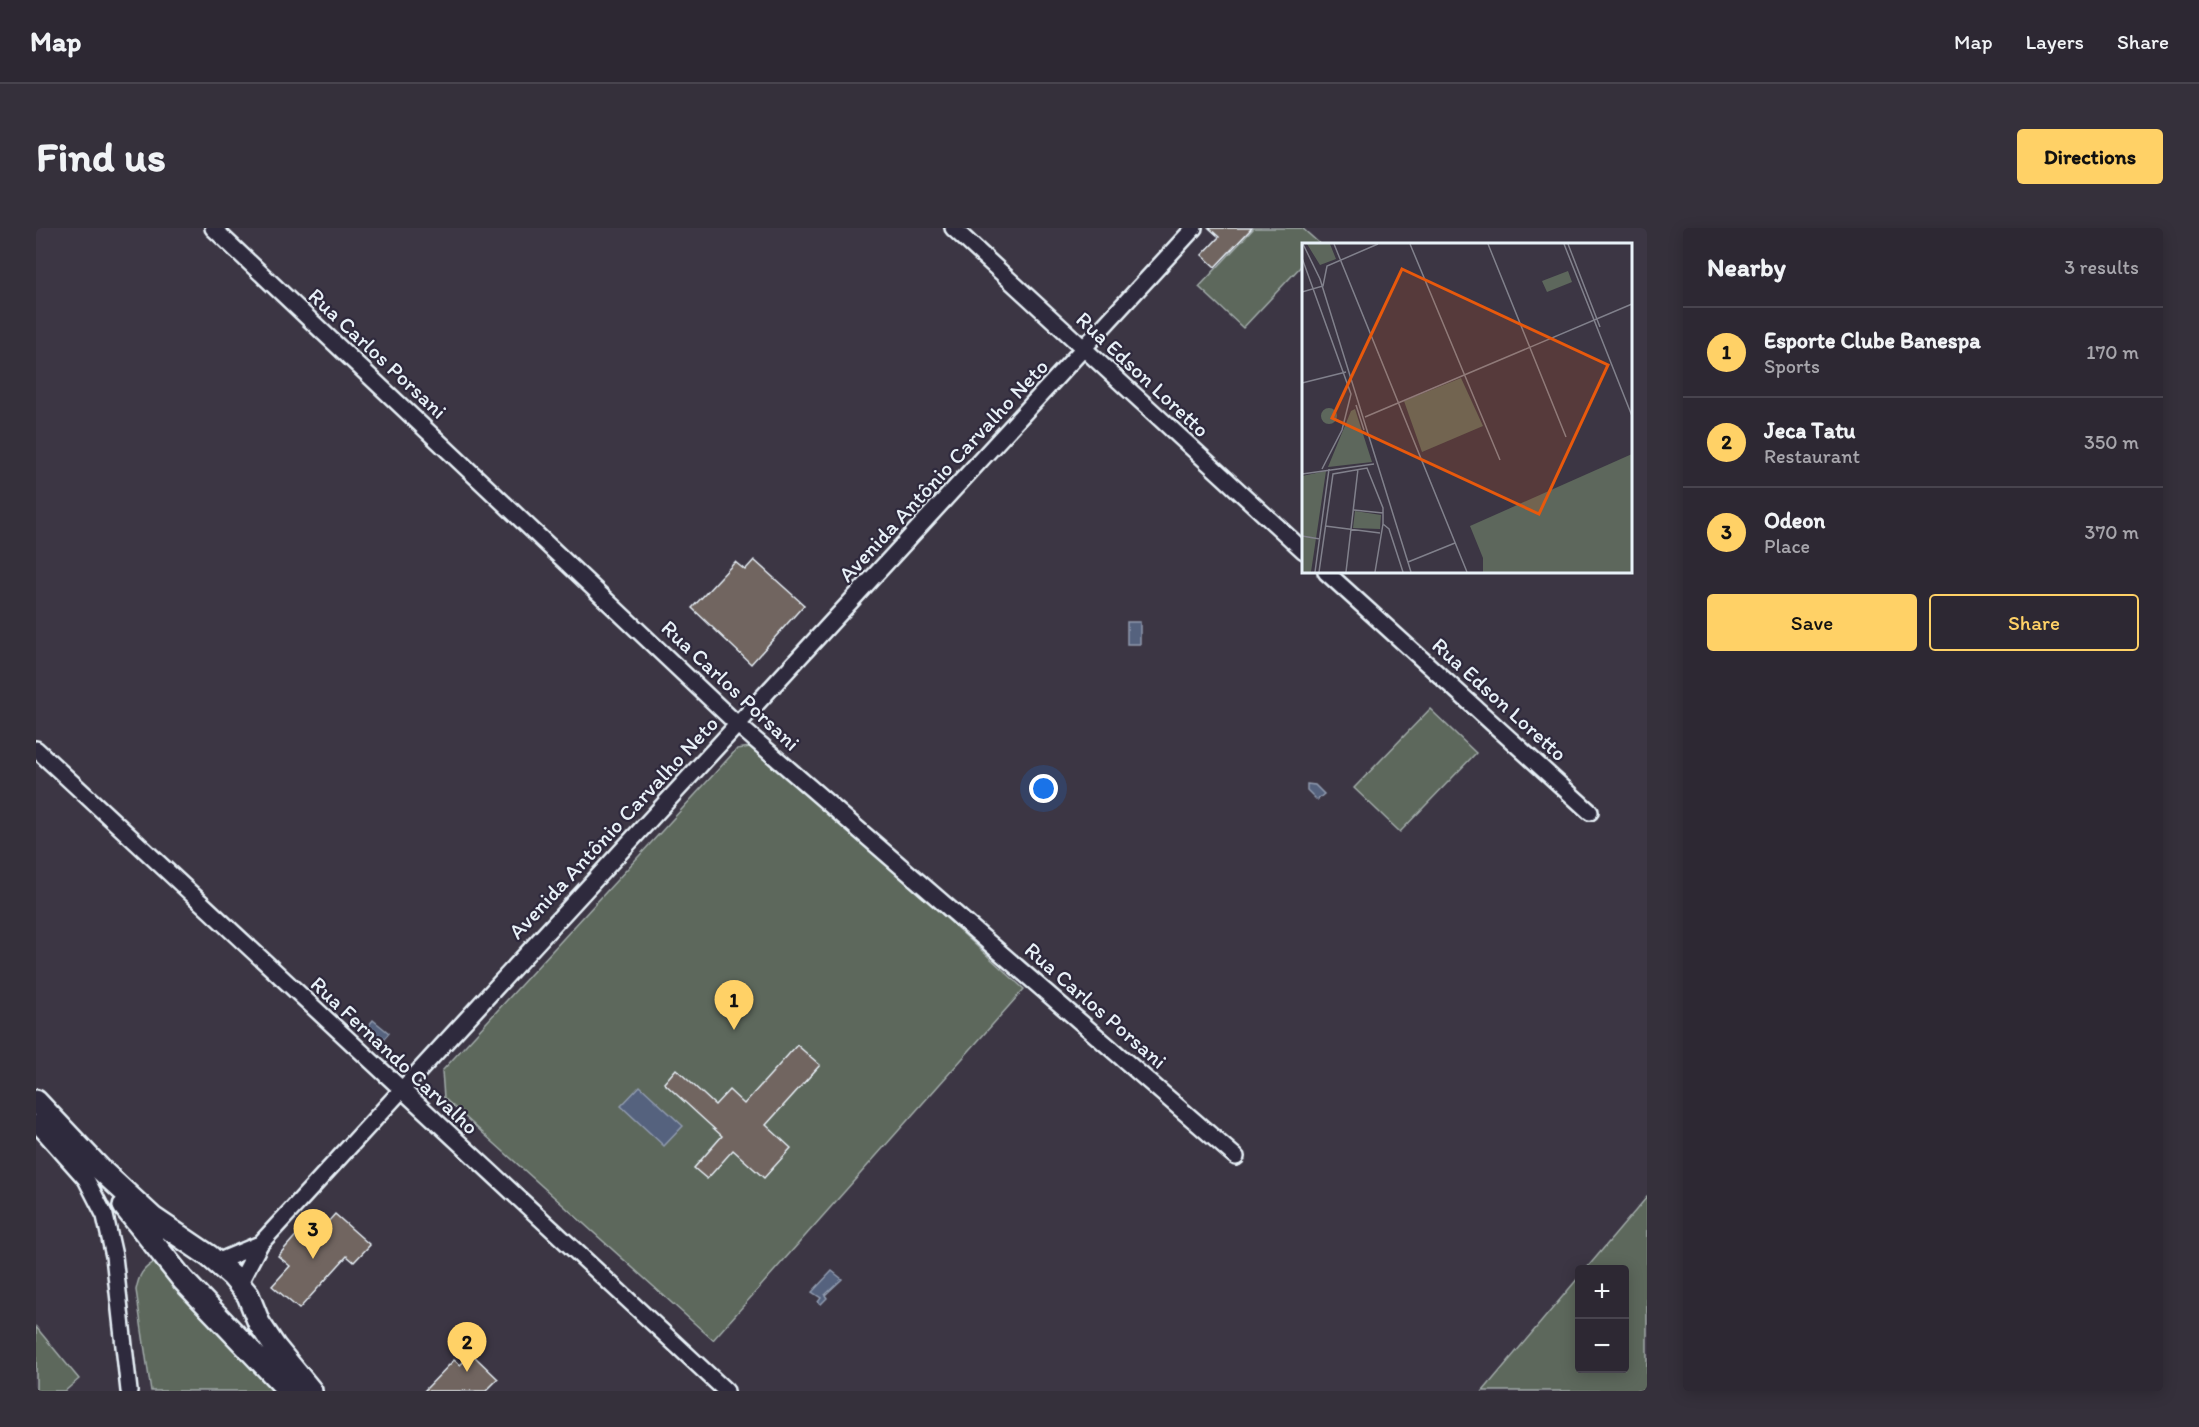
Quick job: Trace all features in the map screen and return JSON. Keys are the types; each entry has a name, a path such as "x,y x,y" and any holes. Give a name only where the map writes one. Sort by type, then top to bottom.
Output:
{"main road":[{"path":"36,1101 100,1170 153,1218 213,1259 243,1290 275,1347 311,1391"},
{"path":"100,1170 111,1189 183,1280 289,1391"},
{"path":"183,1280 213,1259"},
{"path":"221,1321 242,1305 243,1290"}],"street":[{"name":"Rua Carlos Porsani","path":"213,228 738,725 1236,1156"},
{"name":"Rua Edson Loretto","path":"953,228 1302,549"},
{"name":"Avenida Antônio Carvalho Neto","path":"260,1244 1194,228"},
{"name":"Rua Edson Loretto","path":"1327,573 1590,812"},
{"name":"Rua Fernando Carvalho","path":"36,749 726,1391"},
{"path":"36,1123 86,1179 105,1216 114,1256 129,1391"},
{"path":"213,1259 260,1244"},
{"path":"243,1290 260,1244"}],"shaded area":[{"path":"1254,228 1302,228 1319,243 1302,243 1302,265 1243,328 1199,287"},
{"path":"1430,709 1476,753 1400,832 1354,788"},
{"path":"757,746 1024,989 713,1340 444,1098 442,1071 737,749"},
{"path":"1647,1197 1647,1391 1483,1391 1575,1282 1575,1373 1629,1373 1629,1265 1589,1265"},
{"path":"156,1261 281,1391 151,1391 136,1290 142,1273"},
{"path":"36,1327 79,1379 65,1391 36,1391"}],"water":[{"path":"1127,622 1140,622 1140,644 1127,644"},
{"path":"1307,784 1315,785 1324,794 1317,800 1307,790"},
{"path":"373,1020 389,1033 383,1040 377,1036 374,1039 368,1033 371,1030 368,1026"},
{"path":"640,1086 683,1126 664,1146 621,1106"},
{"path":"832,1271 842,1279 825,1295 827,1298 821,1304 818,1302 821,1298 812,1292"}],"building":[{"path":"1209,228 1252,228 1215,267 1202,255 1219,237"},
{"path":"754,560 804,605 751,664 692,608 735,562 745,570"},
{"path":"797,1045 820,1065 766,1125 791,1148 764,1178 733,1150 707,1179 694,1168 722,1136 664,1083 676,1069 715,1105 729,1090 744,1104"},
{"path":"335,1214 370,1245 354,1262 347,1256 299,1309 272,1286 290,1266 278,1256 299,1232 310,1242"},
{"path":"472,1354 498,1379 486,1391 424,1391 454,1360 460,1365"}],"place":[{"name":"Esporte Clube Banespa","path":"734,1030"},
{"name":"Odeon","path":"313,1259"},
{"name":"Jeca Tatu","path":"467,1372"}]}
